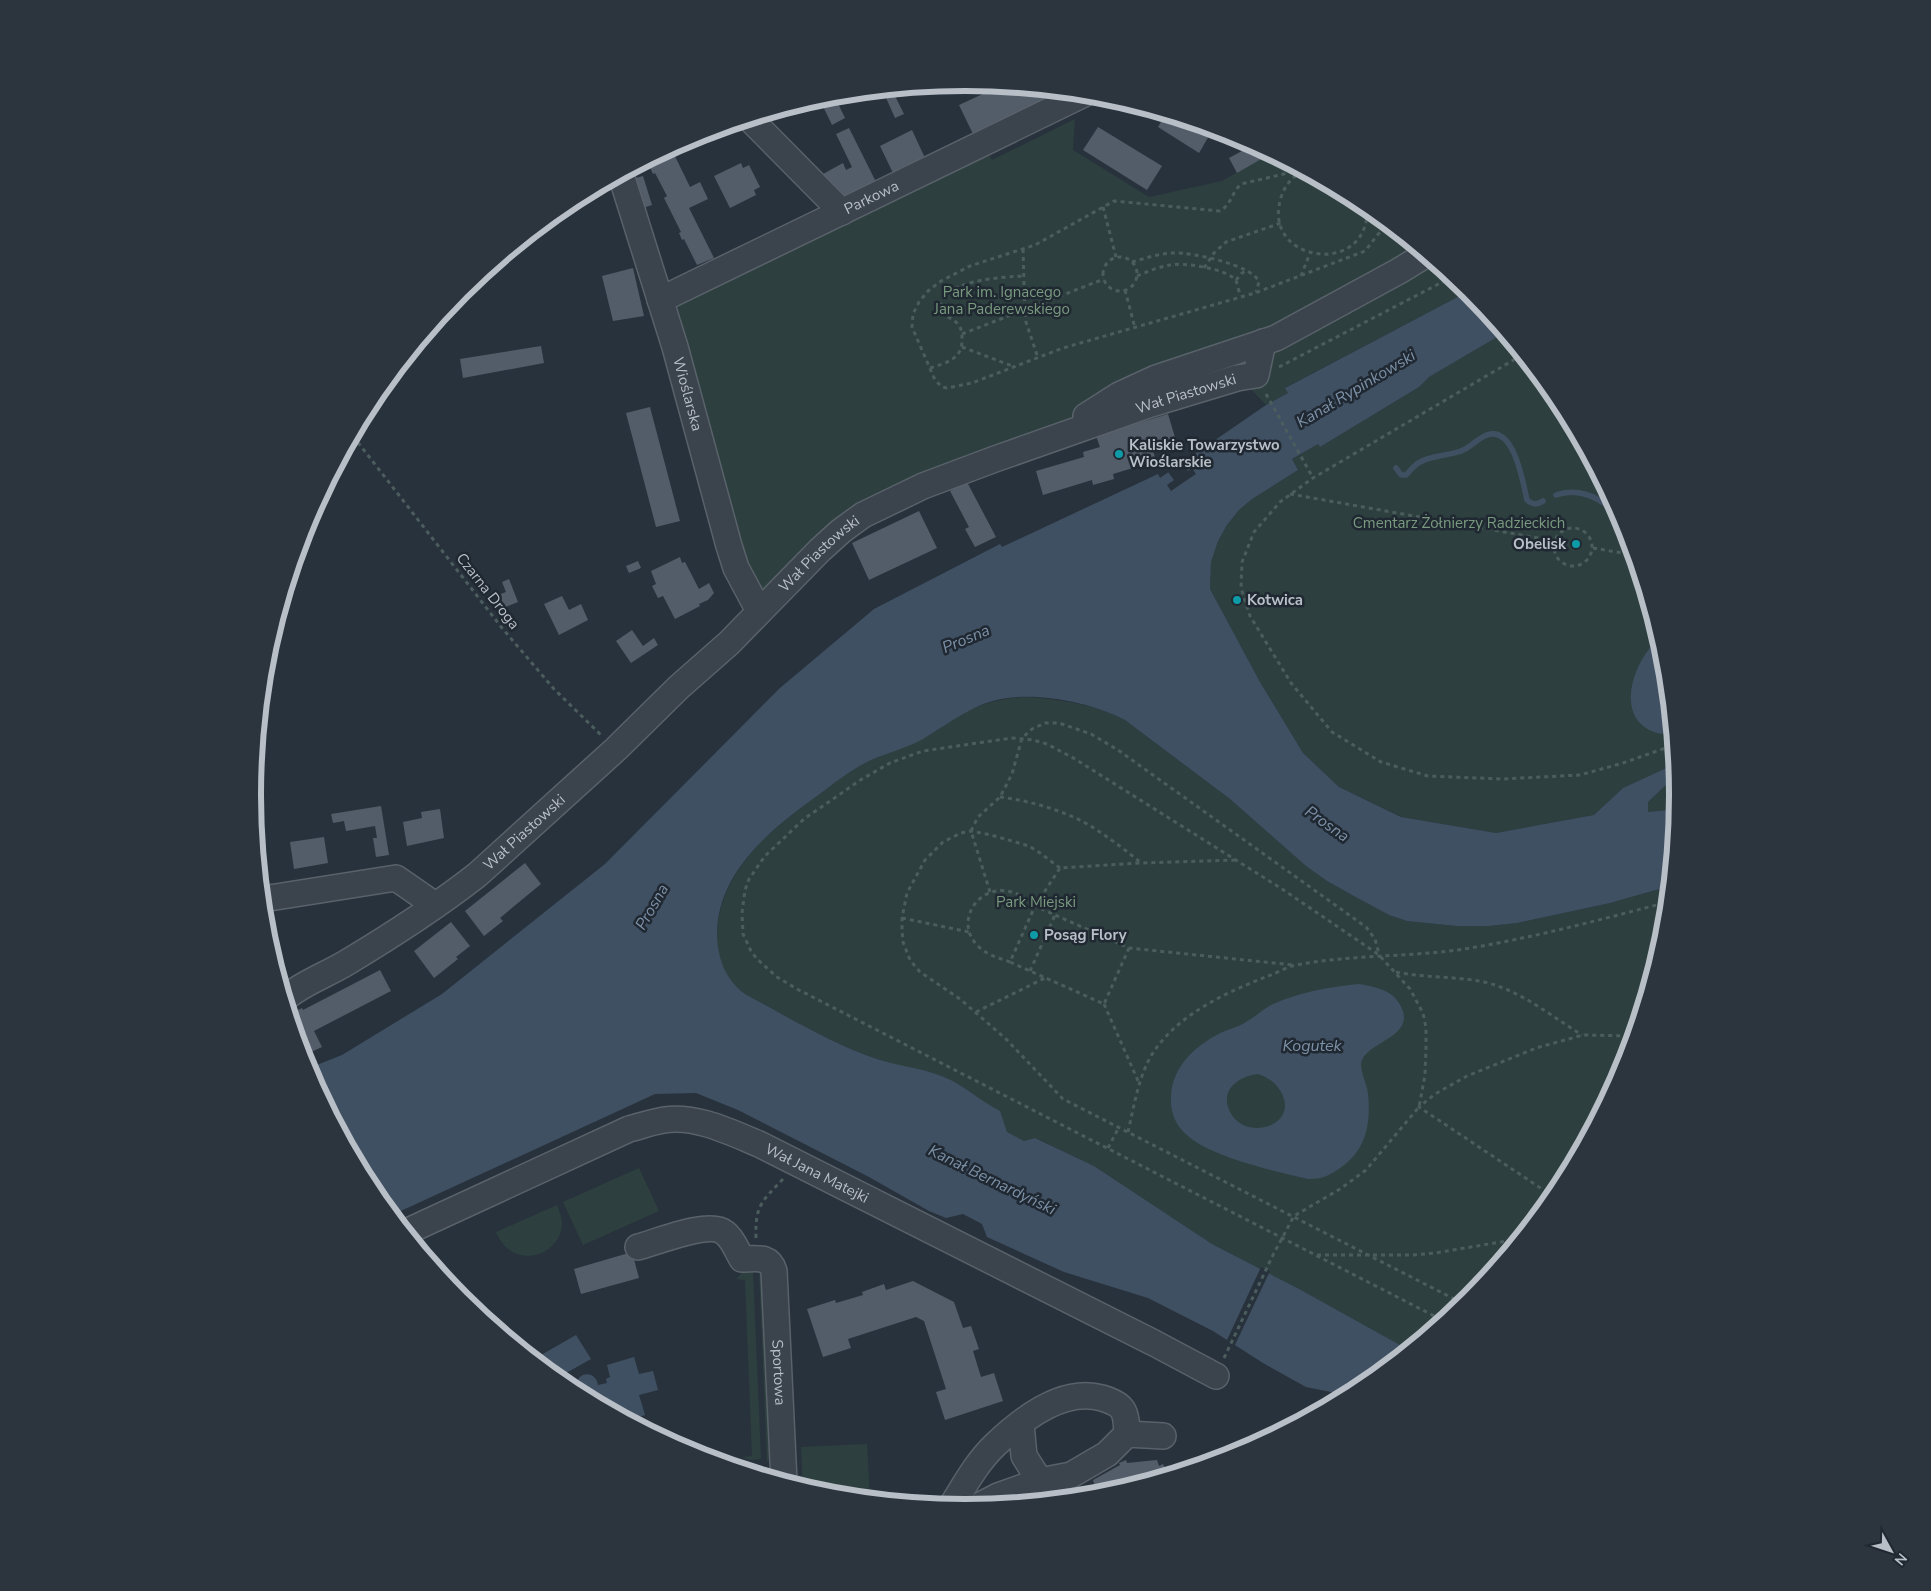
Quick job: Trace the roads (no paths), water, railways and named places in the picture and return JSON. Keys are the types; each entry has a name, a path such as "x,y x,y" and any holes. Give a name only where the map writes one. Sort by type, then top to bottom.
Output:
{"street":[{"name":"Parkowa","path":"660,300 1072,100"},
{"path":"755,124 842,212"},
{"name":"Wioślarska","path":"623,181 675,347 728,546 736,568 759,611"},
{"path":"1067,434 1088,414 1119,395 1156,378 1276,338 1399,271 1420,258"},
{"name":"Wał Piastowski","path":"290,994 305,984 368,950 478,875 616,749 820,550 863,515 923,486 1067,434 1196,390 1237,378 1256,375 1263,342"},
{"path":"269,898 396,878 435,905"},
{"name":"Wał Jana Matejki","path":"411,1229 629,1129 664,1120 693,1121 714,1126 759,1144 1154,1342 1218,1370"},
{"name":"Sportowa","path":"638,1247 699,1230 718,1229 725,1232 730,1238 742,1259 764,1261 774,1271 784,1476"},
{"path":"956,1500 972,1474 995,1446 1036,1412 1063,1398 1094,1396 1116,1403 1126,1415 1126,1434 1107,1454 1071,1475 1040,1482 993,1499"},
{"path":"1021,1424 1024,1456 1040,1482"},
{"path":"1126,1434 1163,1436"}],"water":[{"path":"1460,296 1499,336 1429,377 1419,387 1320,447 1318,444 1292,459 1298,470 1252,499 1239,510 1227,525 1218,541 1211,562 1210,589 1260,682 1303,753 1339,787 1401,817 1496,833 1594,815 1623,788 1669,767 1669,783 1648,802 1648,812 1669,810 1664,888 1610,903 1517,923 1489,926 1457,926 1407,921 1389,915 1327,881 1306,866 1230,799 1125,720 1083,704 1052,698 1021,697 995,700 984,704 963,714 923,739 867,762 841,778 782,823 750,854 726,891 719,912 717,935 719,952 724,968 732,982 745,994 807,1028 855,1051 951,1080 1000,1111 1007,1132 1024,1141 1035,1138 1094,1166 1212,1244 1301,1290 1403,1347 1337,1393 1306,1387 1263,1363 1213,1331 1148,1298 1064,1272 987,1237 982,1224 963,1214 946,1218 929,1211 869,1177 738,1110 696,1093 655,1094 398,1212 356,1148 334,1107 315,1066 342,1055 442,994 605,864 780,688 874,609 1000,544 1002,547 1158,474 1160,478 1266,405 1288,393 1285,388"},
{"path":"1653,645 1664,704 1666,731 1662,734 1646,728 1636,718 1632,706 1631,691 1635,676"},
{"name":"Kogutek","path":"1359,984 1387,992 1399,1003 1404,1015 1403,1024 1397,1032 1364,1056 1361,1064 1368,1094 1369,1116 1361,1145 1349,1161 1329,1175 1308,1179 1263,1168 1212,1151 1199,1144 1184,1132 1173,1114 1171,1103 1172,1085 1181,1065 1196,1049 1215,1036 1244,1023 1282,1000 1314,991","holes":["1258,1074 1274,1083 1281,1092 1285,1104 1283,1113 1277,1121 1269,1126 1247,1127 1230,1112 1227,1097 1229,1091 1238,1081"]},
{"path":"576,1335 591,1359 564,1374 540,1356"},
{"path":"634,1357 639,1374 653,1371 658,1390 639,1395 645,1415 637,1418 619,1408 618,1404 613,1405 577,1383 581,1376 588,1374 594,1377 598,1385 607,1383 606,1379 610,1377 607,1365"}],"waterway":[{"path":"1396,468 1401,475 1406,475 1416,465 1425,460 1461,451 1487,435 1499,435 1512,449 1527,500 1535,504 1543,501"},
{"path":"1556,495 1570,492 1584,494 1607,505"}],"place":[{"name":"Kaliskie Towarzystwo Wioślarskie","path":"1119,454"},
{"name":"Obelisk","path":"1576,544"},
{"name":"Kotwica","path":"1237,600"},
{"name":"Posąg Flory","path":"1034,935"}],"park label":[{"name":"Park im. Ignacego Jana Paderewskiego","path":"1002,300"},
{"name":"Cmentarz Żołnierzy Radzieckich","path":"1459,523"},
{"name":"Park Miejski","path":"1036,902"}],"water label":[{"name":"Kanał Rypinkowski","path":"1356,389"},
{"name":"Prosna","path":"966,639"},
{"name":"Prosna","path":"1327,824"},
{"name":"Prosna","path":"652,907"},
{"name":"Kanał Bernardyński","path":"992,1180"}]}
